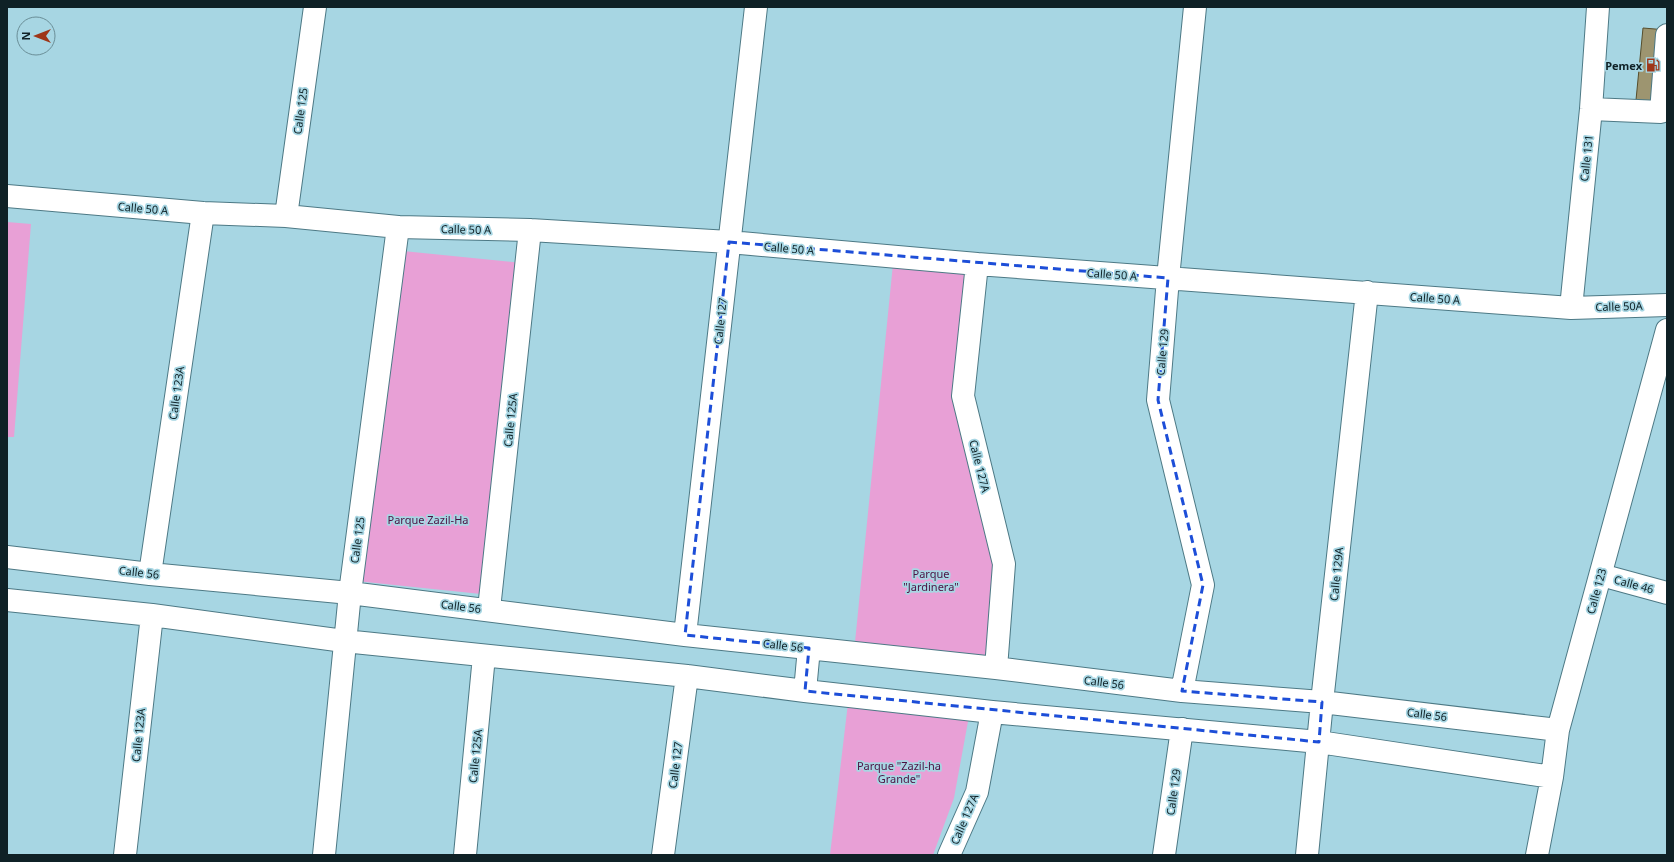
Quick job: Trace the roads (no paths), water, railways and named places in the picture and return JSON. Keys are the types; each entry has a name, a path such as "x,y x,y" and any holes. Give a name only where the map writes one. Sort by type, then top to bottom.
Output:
{"street":[{"name":"Calle 125","path":"286,216 315,7"},
{"name":"Calle 127","path":"685,635 756,7"},
{"name":"Calle 129","path":"1182,692 1203,585 1158,400 1168,278 1195,7"},
{"name":"Calle 131","path":"1571,308 1591,109 1598,7"},
{"path":"1591,109 1661,112 1667,36"},
{"name":"Calle 50 A","path":"7,196 203,213 286,216 398,227 530,230 729,242 977,264 1571,308"},
{"name":"Calle 123A","path":"150,574 203,213"},
{"name":"Calle 125","path":"324,855 344,641 398,227"},
{"name":"Calle 125A","path":"489,609 530,230"},
{"name":"Calle 127A","path":"977,264 963,396 1004,564 996,668"},
{"name":"Calle 129A","path":"1307,855 1322,702 1367,292"},
{"name":"Calle 50A","path":"1571,308 1667,305"},
{"name":"Calle 123","path":"1537,855 1552,777 1558,730 1667,330"},
{"name":"Calle 56","path":"7,557 150,574 350,593 489,609 685,635 996,668 1182,692 1322,702 1558,730"},
{"name":"Calle 46","path":"1600,575 1667,593"},
{"path":"7,600 152,615 344,641 687,676 805,692 992,712 1319,742 1552,777"},
{"name":"Calle 123A","path":"125,855 152,615"},
{"path":"805,692 809,648"},
{"name":"Calle 125A","path":"465,855 484,656"},
{"name":"Calle 127","path":"663,855 687,676"},
{"name":"Calle 127A","path":"949,855 977,792 992,712"},
{"name":"Calle 129","path":"1164,855 1182,729"}],"place":[{"name":"Pemex","path":"1653,65"}],"park label":[{"name":"Parque Zazil-Ha","path":"428,519"},
{"name":"Parque \"Jardinera\"","path":"931,579"},
{"name":"Parque \"Zazil-ha Grande\"","path":"899,771"}]}
